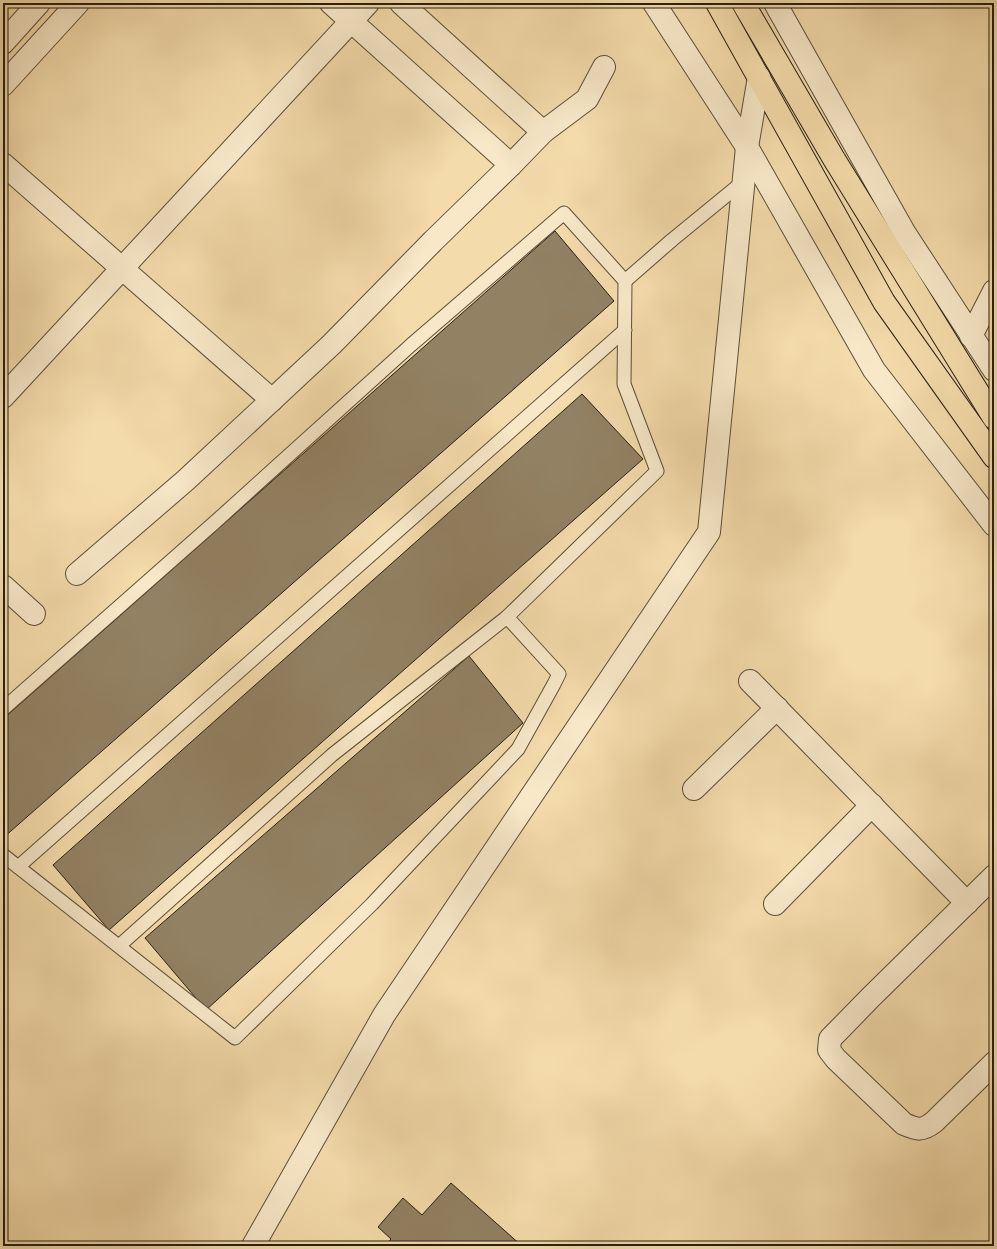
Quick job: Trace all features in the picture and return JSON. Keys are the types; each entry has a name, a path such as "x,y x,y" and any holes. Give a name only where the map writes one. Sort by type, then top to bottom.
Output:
{"highway":[{"path":"717,3 884,302 994,457"},
{"path":"743,3 834,159 994,418"}],"street":[{"path":"3,43 39,3"},
{"path":"3,85 78,3"},
{"path":"331,3 511,165"},
{"path":"3,397 368,3"},
{"path":"401,3 543,132"},
{"path":"654,3 747,147 874,370 994,525"},
{"path":"775,3 904,232 994,370"},
{"path":"77,574 186,480 332,344 433,240 543,132 587,99 604,67"},
{"path":"254,1246 384,1015 709,532 747,147 759,78"},
{"path":"3,164 272,400"},
{"path":"971,336 994,291"},
{"path":"3,586 34,614"},
{"path":"750,680 967,902"},
{"path":"694,789 777,708"},
{"path":"775,904 872,805"},
{"path":"994,876 870,997 830,1039 829,1050 836,1059 904,1124 916,1129 925,1129 934,1122 994,1063"}],"lane":[{"path":"626,281 672,240 744,181"},
{"path":"3,709 214,523 411,345 564,213 626,281 624,384 657,471 507,617 332,755 119,946"},
{"path":"18,867 625,330"},
{"path":"3,855 235,1038 372,904 518,749 559,674 507,617"}],"building":[{"path":"555,231 614,301 3,838 3,719"},
{"path":"582,394 643,459 109,930 53,865"},
{"path":"469,656 523,723 206,1010 145,938"},
{"path":"451,1183 522,1246 385,1246 391,1239 378,1227 403,1198 422,1215"}]}
